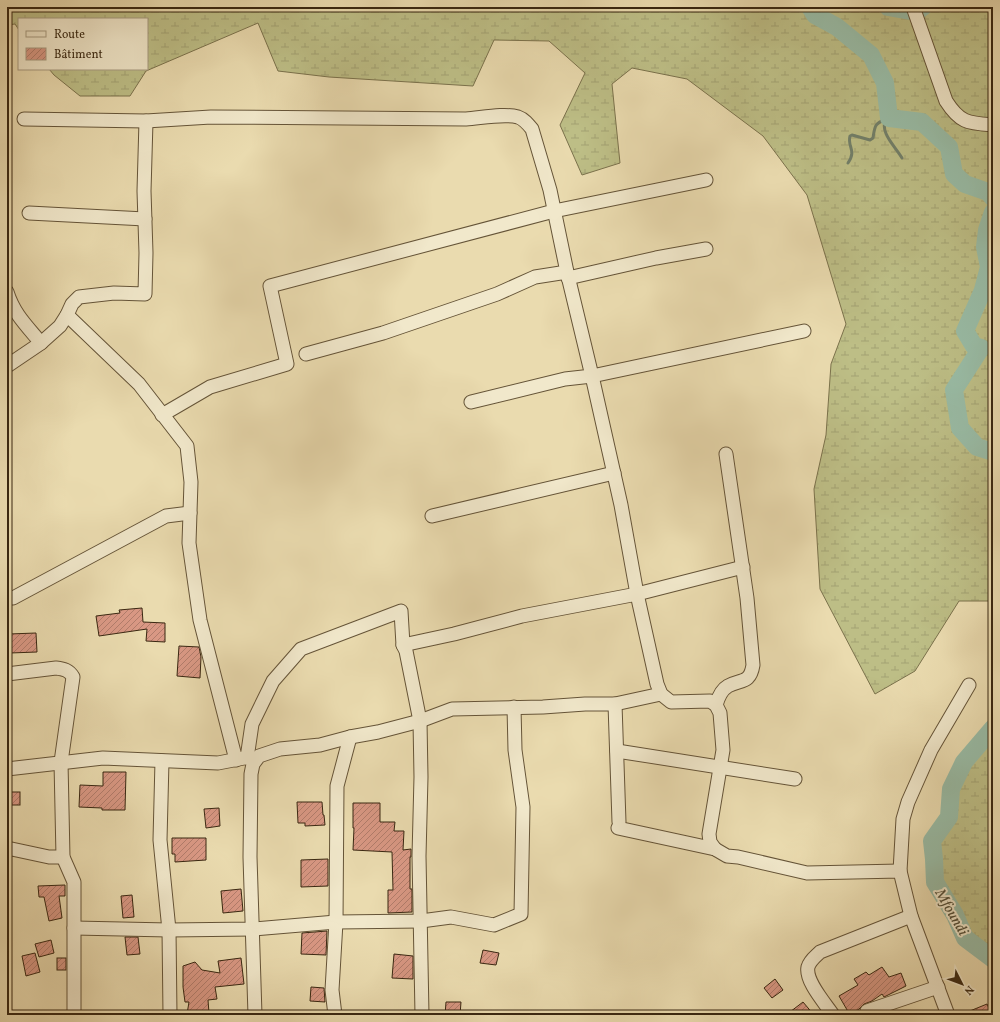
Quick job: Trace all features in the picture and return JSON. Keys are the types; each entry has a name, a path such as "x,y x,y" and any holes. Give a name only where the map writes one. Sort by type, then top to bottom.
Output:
{"street":[{"path":"913,7 946,102 954,113 971,124 993,126"},
{"path":"24,119 146,121 211,117 466,118 508,116 519,117 527,122 532,129 550,190 567,275 592,376 621,505 637,594 657,684 661,694 671,702 710,701 716,705 720,713 723,750 709,834 710,842 715,849"},
{"path":"7,366 41,343 60,326 72,304 79,297 114,293 145,294 146,121"},
{"path":"162,414 210,387 287,364 270,286 554,211 706,180"},
{"path":"29,213 145,219"},
{"path":"306,354 398,328 497,294 535,277 567,275 706,248"},
{"path":"7,292 15,312 41,343"},
{"path":"67,315 138,384 187,446 192,482 189,543 200,620 247,758 253,764 251,774 250,857 255,1015"},
{"path":"471,402 565,380 592,376 804,331"},
{"path":"716,705 720,693 727,686 746,680 752,674 753,665 743,567 726,454"},
{"path":"432,516 614,473"},
{"path":"13,598 166,516 190,513"},
{"path":"403,645 454,634 522,616 637,594 743,567"},
{"path":"247,758 252,724 273,681 301,649 401,611 403,645 406,651 420,721 421,777 419,856 422,1015"},
{"path":"7,674 56,668 70,671 73,677 61,762 63,857 74,882 74,1015"},
{"path":"948,1015 911,916 900,871 903,819 908,802 931,750 969,685"},
{"path":"7,769 103,758 218,763 247,758 280,749 320,745 350,737 378,732 420,721 452,709 615,704 661,694"},
{"path":"615,704 619,825 715,849 727,856 807,873 900,871"},
{"path":"74,928 169,930 252,929 336,922 420,921 451,917 494,925 520,914 524,806 515,750 514,707"},
{"path":"335,1015 332,990 336,922 338,786 350,737"},
{"path":"617,751 795,779"},
{"path":"162,761 160,840 169,930 170,1015"},
{"path":"7,848 49,857 63,857"},
{"path":"833,1015 809,979 808,968 811,960 820,952 911,916"},
{"path":"867,1011 938,987"}],"green space":[{"path":"7,7 993,7 993,601 959,601 915,671 875,694 820,589 814,489 826,435 831,364 846,324 807,195 763,136 687,79 632,68 612,84 620,163 582,175 560,125 585,73 549,41 494,40 473,86 329,77 278,71 258,23 146,71 130,96 80,96 50,70 148,70 148,18 18,18 18,28 15,24 7,25"},
{"path":"993,728 993,959 965,938 955,915 935,882 932,841 949,817 951,789 964,762"}],"building":[{"path":"142,608 143,622 165,623 165,642 146,641 147,629 99,636 96,616 120,613 119,610"},
{"path":"36,633 37,652 10,653 9,634"},
{"path":"179,646 199,647 201,657 200,678 177,676"},
{"path":"103,772 126,772 125,810 102,810 102,808 79,807 80,785 103,786"},
{"path":"7,792 20,792 20,805 7,805"},
{"path":"297,802 322,802 325,825 305,826 305,823 298,823"},
{"path":"353,803 380,803 380,822 395,822 394,831 404,831 403,850 411,849 410,889 412,889 412,912 388,913 388,890 393,890 392,852 353,850"},
{"path":"219,808 220,826 206,828 204,809"},
{"path":"172,838 206,838 206,860 175,862 175,854 172,854"},
{"path":"328,859 328,886 301,887 301,860"},
{"path":"65,885 65,896 59,896 62,918 49,921 44,897 39,897 38,886"},
{"path":"241,889 243,911 223,913 221,891"},
{"path":"132,895 134,917 123,918 121,896"},
{"path":"327,931 326,955 301,954 302,933"},
{"path":"125,937 138,937 140,954 127,955"},
{"path":"51,940 54,953 39,957 35,944"},
{"path":"483,950 499,953 496,965 480,963"},
{"path":"35,953 40,972 26,976 22,956"},
{"path":"394,954 413,956 413,979 392,978"},
{"path":"57,958 66,958 66,970 57,970"},
{"path":"241,958 244,984 215,987 217,999 208,1000 209,1013 187,1014 189,1002 185,1002 183,966 195,962 202,970 220,973 218,961"},
{"path":"882,967 889,977 901,973 906,986 884,997 882,994 872,1001 864,1004 850,1015 839,996 858,985 854,979 866,972 869,975"},
{"path":"775,979 783,990 772,998 764,988"},
{"path":"311,987 324,988 325,1002 310,1001"},
{"path":"446,1002 461,1002 460,1015 445,1015"},
{"path":"803,1002 814,1015 786,1015"},
{"path":"987,1004 992,1015 960,1015"}],"waterway":[{"name":"Mfoundi","path":"810,7 815,15 837,27 871,55 885,83 889,118 922,122 949,147 954,174 965,184 988,192 993,198"},
{"name":"Mfoundi","path":"888,7 916,12 923,7"},
{"path":"848,163 852,155 849,140 850,136 852,135 870,140 873,138 877,124 886,119 884,124 886,134 902,158"},
{"name":"Mfoundi","path":"993,212 987,230 985,247 989,267 983,290 965,331 974,346 981,348 954,390 960,428 977,447 993,452"},
{"name":"Mfoundi","path":"993,728 964,762 951,789 949,817 932,841 935,882 955,915 965,938 993,959"},
{"path":"990,922 992,945 991,957"}]}
